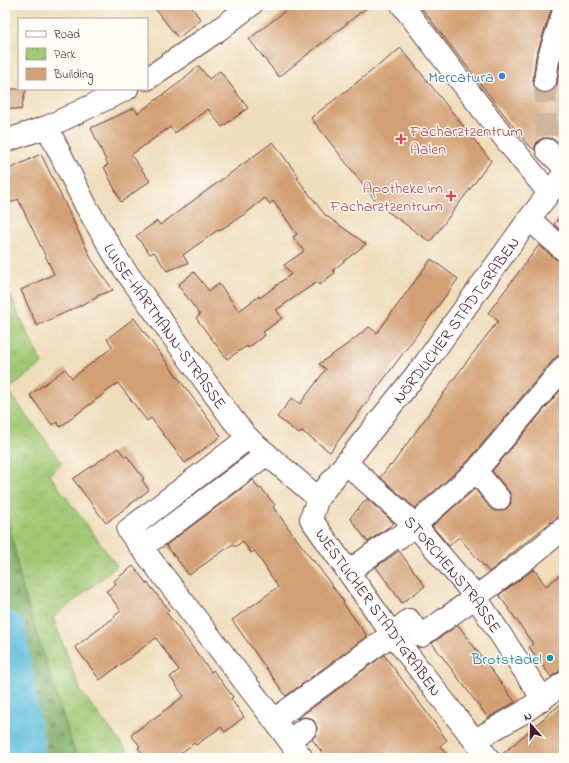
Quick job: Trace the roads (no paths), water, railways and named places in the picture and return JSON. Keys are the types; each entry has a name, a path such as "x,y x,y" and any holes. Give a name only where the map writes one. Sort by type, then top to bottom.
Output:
{"street":[{"path":"148,78 187,53 251,5"},
{"path":"402,5 549,193"},
{"path":"545,81 548,60 564,11"},
{"path":"5,140 47,126 125,90"},
{"name":"LUISE-HARTMANN-STRASSE","path":"47,126 86,206 119,262 233,420 248,438 318,498"},
{"path":"547,150 564,167"},
{"name":"NÖRDLICHER STADTGRABEN","path":"346,463 426,362 564,174"},
{"path":"529,220 564,250"},
{"path":"348,572 415,525 476,471 564,367"},
{"path":"248,438 128,530 274,720 297,735 302,758"},
{"path":"140,546 155,538 267,454"},
{"name":"WESTLICHER STADTGRABEN","path":"346,463 318,498 311,519 392,634 483,753"},
{"name":"STORCHENSTRASSE","path":"346,463 415,525 475,596 544,699"},
{"path":"476,471 500,499"},
{"path":"274,720 409,620 421,636 475,596 499,581 564,528"},
{"path":"483,753 524,712 544,699 564,683"}],"waterway":[{"path":"5,631 26,758"}],"tunnel":[{"path":"545,81 547,150"}],"place":[{"name":"Mercatura","path":"502,76"},
{"name":"Facharztzentrum Aalen","path":"401,139"},
{"name":"Apotheke im Facharztzentrum","path":"451,196"},
{"name":"Brotstadel","path":"550,658"}]}
